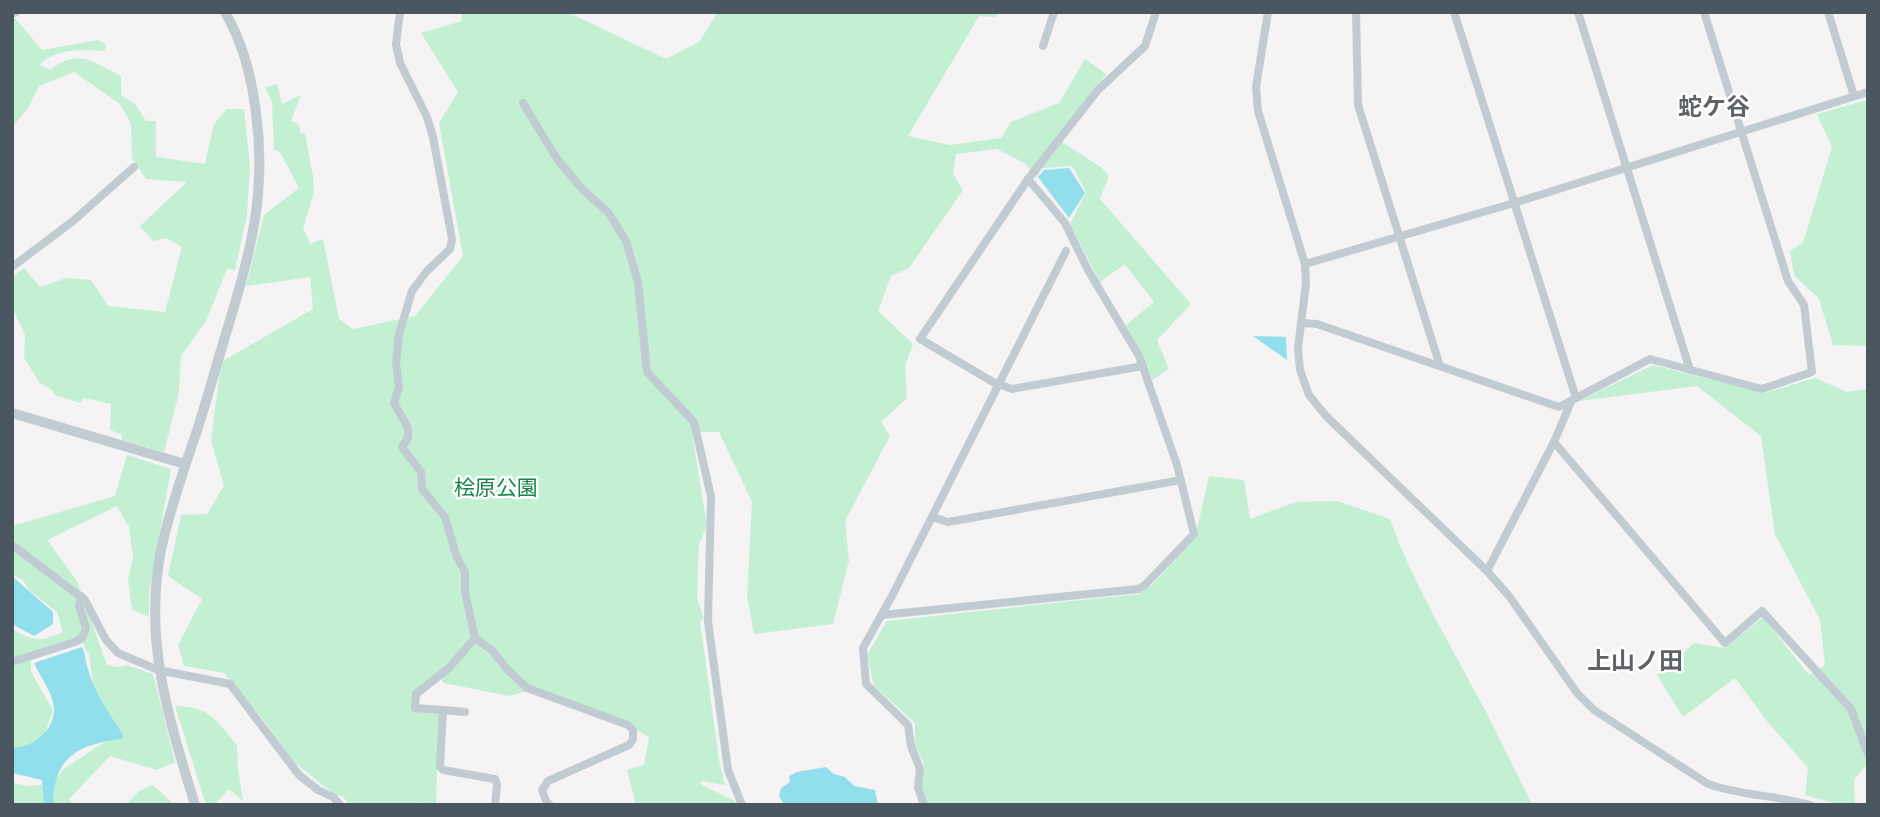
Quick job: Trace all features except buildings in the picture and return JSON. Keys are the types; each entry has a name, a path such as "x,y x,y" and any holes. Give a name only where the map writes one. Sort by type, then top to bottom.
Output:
{"street":[{"path":"195,805 158,670 156,630 161,550 248,259 261,185 254,92 239,40 225,12"},
{"path":"400,12 397,44 400,64 427,117 433,136 452,239 450,249 426,272 412,291 405,310 396,362 399,387 394,403 408,428 408,438 403,443 403,450 421,472 422,489 445,517 456,555 465,572 475,638 492,650 527,688 628,725 633,730 629,745 548,781 542,790 550,805"},
{"path":"1043,46 1054,12"},
{"path":"1143,366 1012,388 999,384 920,339 1028,179 1098,90 1145,46 1156,12"},
{"path":"1268,12 1256,85 1258,111 1305,264 1306,283 1298,348 1300,370 1309,395 1326,416 1487,571 1509,596 1577,693 1594,710 1708,784 1727,791 1766,794 1810,805"},
{"path":"1356,12 1358,105 1440,366"},
{"path":"1454,12 1573,400 1487,571"},
{"path":"1578,12 1690,370"},
{"path":"1301,323 1317,324 1559,407 1650,359 1762,389 1812,372 1804,305 1788,281 1703,12"},
{"path":"1828,12 1854,96"},
{"path":"1305,264 1868,92"},
{"path":"523,103 557,159 583,190 608,212 626,241 638,282 647,372 694,422 711,507 708,621 728,770 743,805"},
{"path":"12,267 73,221 134,167"},
{"path":"882,615 1138,589 1194,534 1181,480 1143,366 1088,270 1065,223 1028,179"},
{"path":"924,805 918,788 919,763 911,746 908,725 866,684 863,648 1066,251"},
{"path":"12,413 185,464"},
{"path":"1554,442 1725,643 1762,611 1851,709 1868,754"},
{"path":"932,517 948,522 1181,480"},
{"path":"12,545 81,596 106,640 118,653 158,670 230,684 299,775 318,790 333,797 340,805"},
{"path":"12,662 82,638 86,628 79,606 81,596"},
{"path":"465,712 415,708 416,694 449,668 475,638"},
{"path":"443,710 441,769 495,779 495,805"}],"green space":[{"name":"桧原公園","path":"461,12 567,12 666,59 699,42 718,12 1000,12 995,17 979,16 908,136 950,145 1001,138 1011,122 1059,103 1085,59 1106,74 1056,138 1102,168 1109,176 1100,199 1191,304 1157,340 1169,369 1151,381 1126,325 1154,302 1125,264 1100,282 1070,224 1086,192 1072,166 1043,168 1036,178 1026,164 997,149 956,154 953,174 963,190 909,268 891,276 878,311 913,344 905,366 907,398 881,422 890,436 845,521 849,560 833,624 754,634 747,596 752,502 719,432 692,432 707,526 699,544 697,599 704,618 700,621 719,760 725,785 700,781 702,785 735,801 736,805 636,805 627,770 644,765 649,737 615,718 535,689 509,696 444,683 439,675 416,694 415,708 439,714 436,804 419,802 418,805 350,805 294,762 224,673 184,666 178,645 202,599 168,576 181,515 207,514 224,486 211,440 221,362 313,309 310,277 246,286 264,215 299,188 280,152 274,150 272,102 265,87 277,84 282,104 301,95 291,121 299,124 300,132 305,134 314,193 303,228 310,244 323,239 339,319 353,329 415,316 463,256 439,123 458,92 421,33 462,21"},
{"path":"15,18 42,50 98,40 106,44 105,51 78,50 61,53 39,65 50,70 60,63 78,58 86,59 121,76 121,95 135,104 146,121 156,121 156,157 205,164 214,124 227,109 244,109 250,165 247,215 235,270 227,269 206,321 181,356 179,392 164,452 122,440 121,434 110,430 111,404 84,398 80,403 55,395 40,383 24,358 25,335 12,307 12,277 24,268 40,287 66,278 91,280 108,306 165,312 182,247 166,238 153,241 140,226 187,182 146,179 132,158 131,124 120,104 74,72 39,86 28,108 12,127 12,20"},
{"path":"1867,100 1868,346 1833,345 1819,299 1794,275 1790,251 1803,243 1832,147 1817,114"},
{"path":"1653,365 1764,393 1815,378 1847,392 1868,389 1868,763 1854,780 1855,805 1841,805 1805,795 1808,768 1767,721 1735,678 1683,717 1657,675 1694,643 1725,648 1763,617 1809,675 1825,665 1820,620 1775,534 1761,436 1697,386 1579,401"},
{"path":"127,455 171,469 149,593 149,617 132,609 128,580 133,557 129,527 117,506 47,540 77,581 107,665 127,665 153,674 175,762 157,770 110,756 69,799 74,805 12,805 12,782 25,786 52,784 65,768 120,732 94,692 89,655 83,643 70,641 31,655 31,672 53,710 42,742 12,754 12,629 38,639 63,632 57,612 29,590 23,580 12,574 12,526 115,496"},
{"path":"1209,476 1244,480 1250,519 1296,502 1337,501 1390,519 1419,587 1533,805 926,805 921,785 924,763 915,745 915,723 874,686 867,655 887,621 1138,594 1152,585 1195,538"},
{"path":"175,706 196,709 211,716 237,745 243,801 229,789 214,805 206,805"},
{"path":"153,785 175,805 126,805 139,791"}],"water":[{"path":"1069,168 1085,193 1069,218 1038,177 1044,170"},
{"path":"1253,336 1286,337 1287,360"},
{"path":"12,576 53,612 53,624 34,636 12,624"},
{"path":"82,647 94,686 123,735 122,739 81,749 71,756 58,775 53,805 44,805 42,780 12,773 12,748 30,744 38,739 45,733 53,717 51,695 34,663"},
{"path":"826,767 834,774 845,777 854,786 875,790 878,805 782,805 779,796 781,788 790,782 789,776"}],"district":[{"name":"蛇ケ谷","path":"1714,107"},
{"name":"上山ノ田","path":"1635,661"}]}
